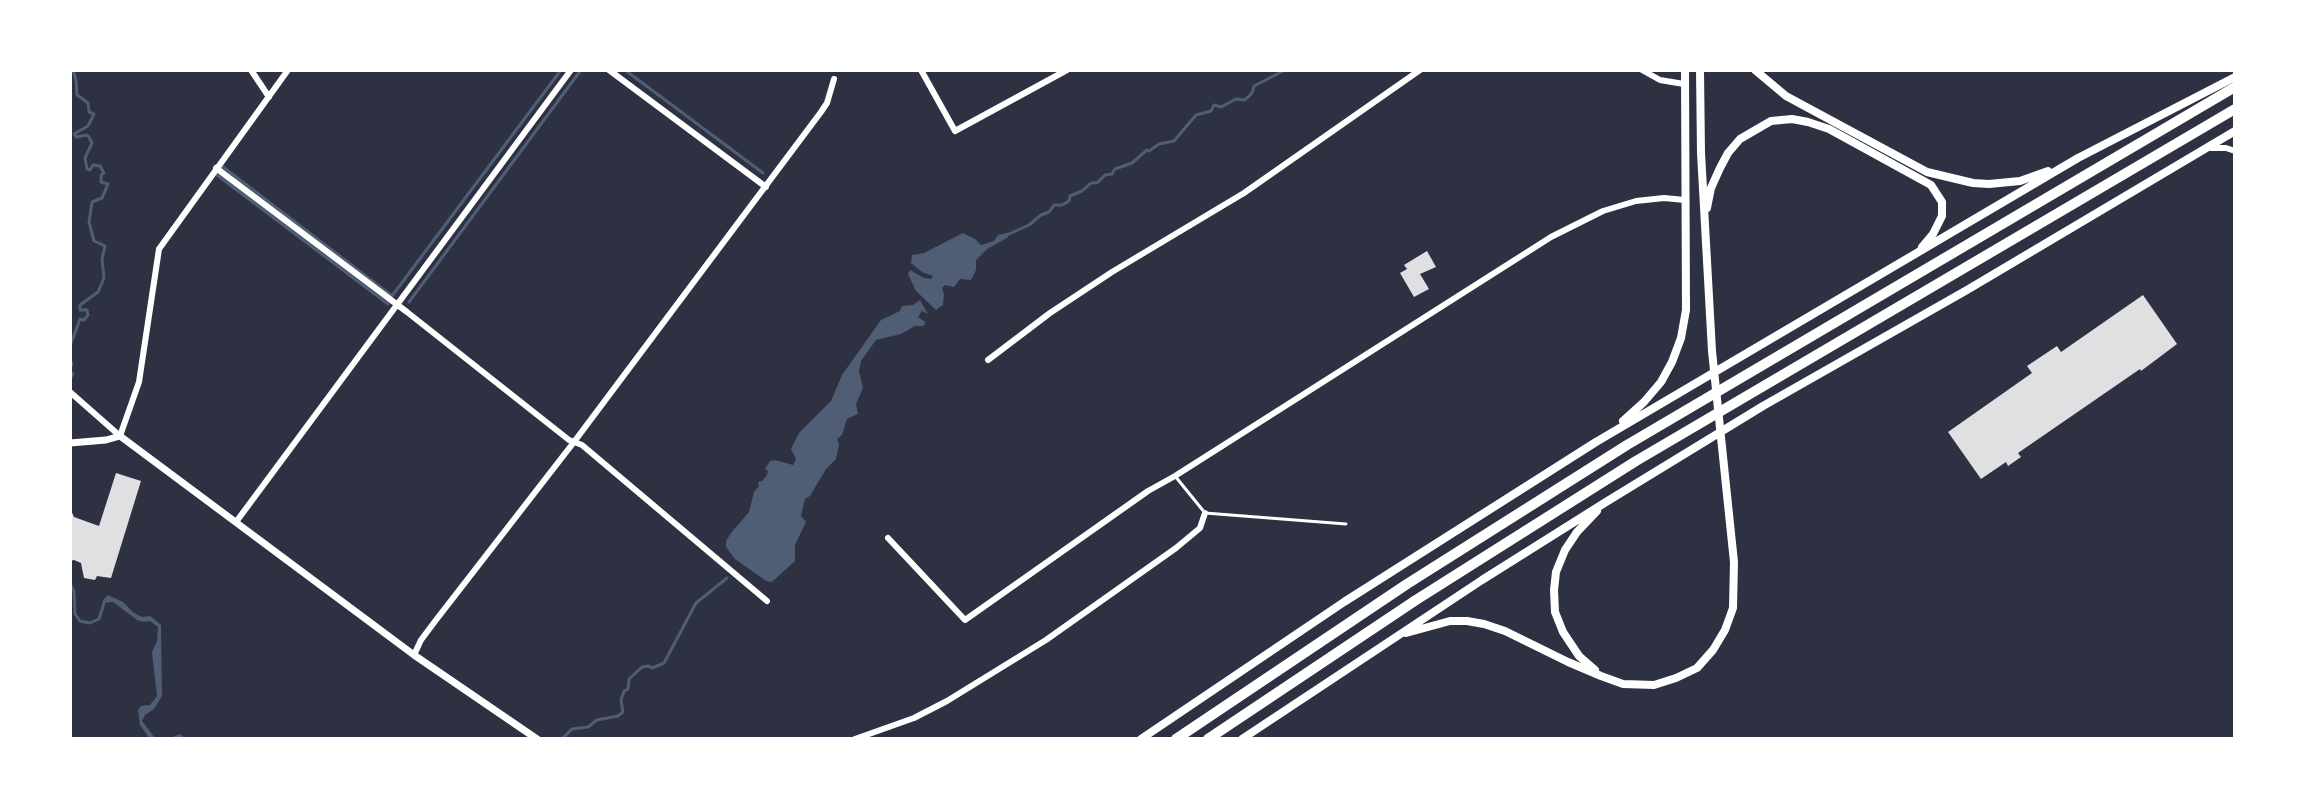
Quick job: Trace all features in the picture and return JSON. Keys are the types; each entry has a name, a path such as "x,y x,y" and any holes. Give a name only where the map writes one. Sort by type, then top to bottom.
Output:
{"highway":[{"path":"1176,739 1419,576 1615,452 2235,87"},
{"path":"1208,739 1429,592 1636,461 2235,109"}],"main road":[{"path":"1596,442 1644,402 1661,382 1681,338 1686,310 1685,70"},
{"path":"1396,636 1450,621 1484,624 1623,684 1654,685 1697,668 1725,630 1733,608 1734,562 1712,351 1704,221 1700,70"},
{"path":"1755,70 1786,96 1927,172 1942,177 1989,184 2020,181 2078,158"},
{"path":"1141,739 1344,602 1596,442 2078,158 2235,77"},
{"path":"1704,221 1711,188 1728,153 1740,139 1771,121 1800,121 1829,129 1925,180 1937,192 1942,202 1939,225 1911,257"},
{"path":"1242,739 1606,502 1763,406 1967,290 2235,131"},
{"path":"1601,676 1579,656 1563,632 1555,612 1554,590 1556,572 1565,550 1577,532 1606,502"}],"street":[{"path":"251,70 269,97"},
{"path":"120,436 139,382 159,249 288,70"},
{"path":"236,522 571,70"},
{"path":"609,70 766,187"},
{"path":"921,70 955,131 1067,70"},
{"path":"988,360 1050,313 1244,193 1420,70"},
{"path":"1642,70 1660,80 1684,84"},
{"path":"414,655 436,620 766,187 827,103 834,79"},
{"path":"2204,150 2215,147 2235,151"},
{"path":"216,168 574,442 582,445 767,601"},
{"path":"888,538 965,620 1148,491 1551,237 1603,211 1636,201 1664,198 1685,200"},
{"path":"70,392 120,436 414,655 537,739"},
{"path":"70,443 120,436"},
{"path":"855,739 936,707 1046,640 1176,548 1200,528 1205,513"}],"lane":[{"path":"1175,476 1205,513 1346,524"}],"water":[{"path":"1011,232 976,260 976,270 971,280 960,279 954,287 945,285 942,288 943,305 936,310 916,291 908,274 910,270 924,278 931,279 933,276 911,263 912,255 924,253 963,233 981,245 994,241 998,235"},
{"path":"920,300 928,314 922,311 918,317 925,322 924,326 915,326 901,334 876,340 861,361 859,371 863,388 856,404 858,414 847,419 842,435 837,439 836,459 805,499 801,516 806,522 795,545 795,561 772,582 766,581 735,559 726,547 731,533 749,512 758,482 767,475 765,469 770,461 775,460 793,465 796,459 791,449 799,433 831,401 842,375 881,320 900,311 902,306 913,305"},
{"path":"108,595 123,602 134,613 142,617 150,616 161,625 162,696 142,721 155,738 180,734 186,739 150,739 140,725 138,710 141,706 150,705 157,696 152,652 158,627 150,621 137,620 113,602 104,603"}],"building":[{"path":"1427,251 1436,267 1420,274 1429,289 1414,297 1400,273 1407,269 1404,265"},
{"path":"2143,295 2177,344 2018,453 2021,457 2008,466 2006,462 1981,479 1948,432 2032,373 2027,366 2057,346 2061,352"},
{"path":"116,473 141,481 111,578 84,578 81,563 70,561 70,508 74,517 99,526"}],"waterway":[{"path":"70,346 80,319 84,320 88,315 87,310 80,310 80,305 98,292 104,278 102,259 105,246 94,241 89,222 92,202 102,198 108,184 101,182 104,173 100,166 93,165 90,170 87,169 85,158 92,143 89,137 76,137 74,134 88,126 94,114 89,112 88,103 77,95 73,70"},
{"path":"392,296 561,70"},
{"path":"409,302 581,70"},
{"path":"625,70 763,173"},
{"path":"1009,234 1029,225 1054,205 1069,201 1070,196 1091,183 1097,183 1115,169 1132,163 1147,150 1174,141 1196,115 1211,111 1214,105 1221,107 1236,99 1245,100 1254,86 1285,70"},
{"path":"223,167 392,296"},
{"path":"217,175 388,304"},
{"path":"70,359 70,369"},
{"path":"70,371 73,374 70,379"},
{"path":"562,739 572,729 588,727 597,720 623,712 621,700 628,689 629,679 642,667 652,668 664,663 696,603 727,578"},
{"path":"70,584 74,591 75,614 80,621 90,623 99,619 105,600"}]}
